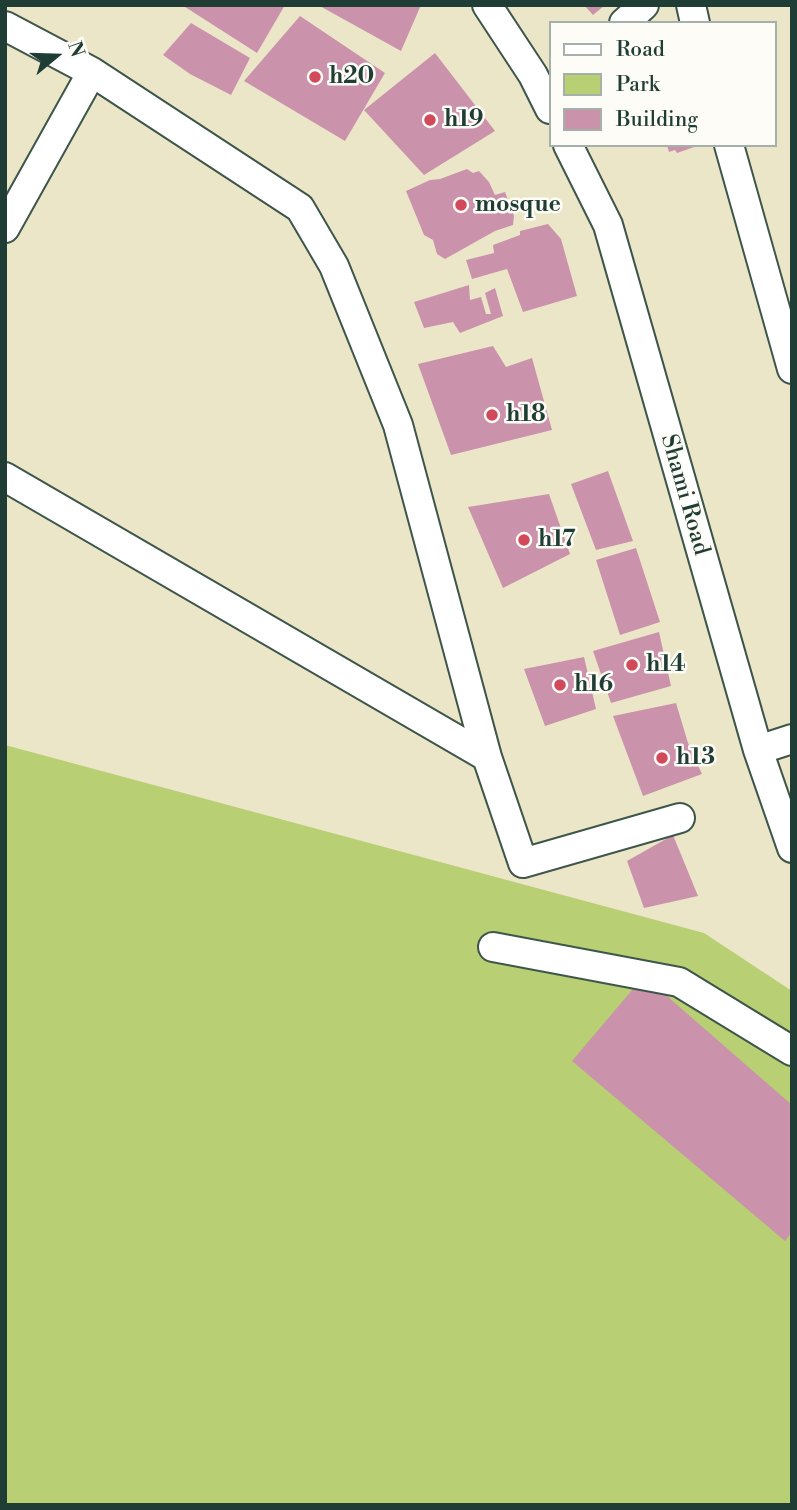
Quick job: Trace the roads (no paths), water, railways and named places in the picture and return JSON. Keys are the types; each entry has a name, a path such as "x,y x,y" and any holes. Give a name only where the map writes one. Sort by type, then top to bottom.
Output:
{"street":[{"path":"487,5 548,97"},
{"path":"626,21 644,5"},
{"path":"5,26 92,72 300,208 334,266 398,425 487,757 523,863 680,818"},
{"path":"5,228 92,72"},
{"name":"Shami Road","path":"569,147 608,225 758,750 792,848"},
{"path":"730,147 792,369"},
{"path":"5,477 487,757"},
{"path":"758,750 792,739"},
{"path":"493,947 679,982 792,1051"}],"place":[{"name":"h20","path":"315,77"},
{"name":"h19","path":"430,120"},
{"name":"mosque","path":"461,205"},
{"name":"h18","path":"492,415"},
{"name":"h17","path":"524,540"},
{"name":"h14","path":"632,665"},
{"name":"h16","path":"560,685"},
{"name":"h13","path":"662,758"}]}
